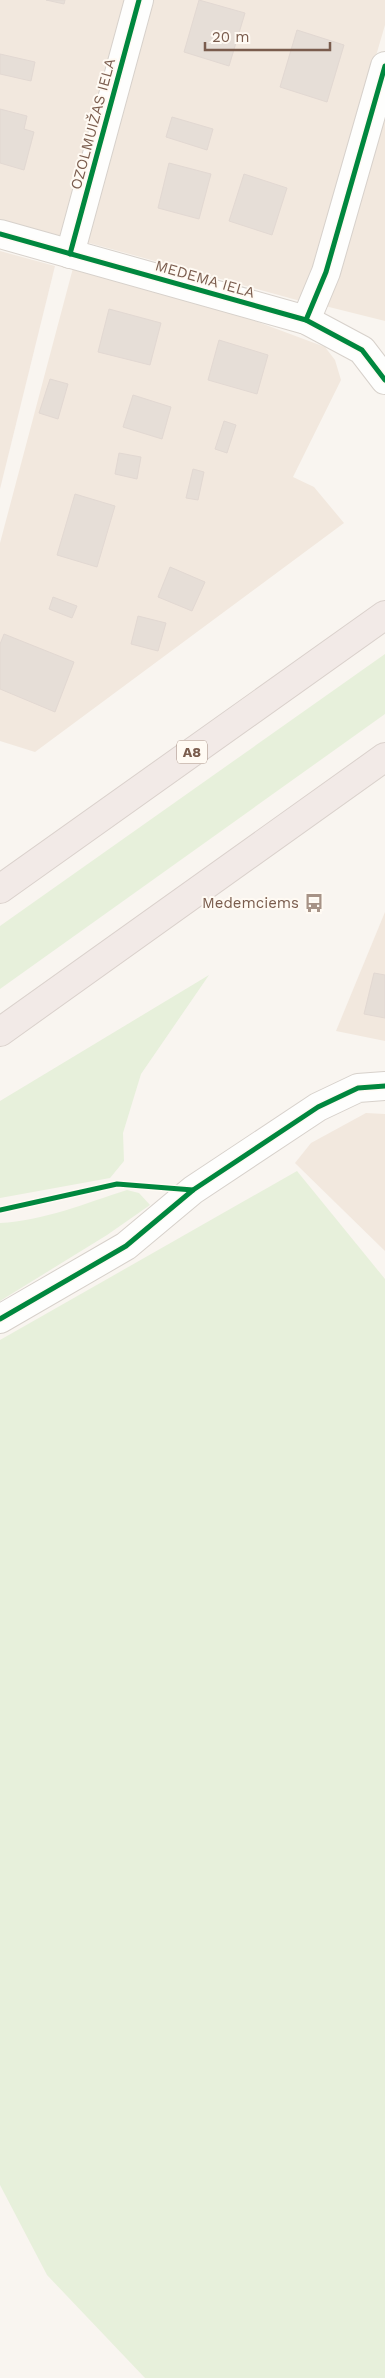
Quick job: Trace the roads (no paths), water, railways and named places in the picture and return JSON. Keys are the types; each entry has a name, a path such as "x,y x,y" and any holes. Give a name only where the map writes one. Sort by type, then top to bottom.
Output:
{"highway":[{"name":"A8","path":"0,889 385,615"},
{"path":"0,1032 385,757"}],"street":[{"name":"OZOLMUIŽAS IELA","path":"70,254 139,0"},
{"path":"306,320 326,272 385,66"},
{"name":"MEDEMA IELA","path":"0,234 306,320 362,350 385,380"},
{"path":"0,1320 126,1246 193,1190 318,1107 358,1088 385,1086"}],"place":[{"name":"Medemciems","path":"314,903"}]}
